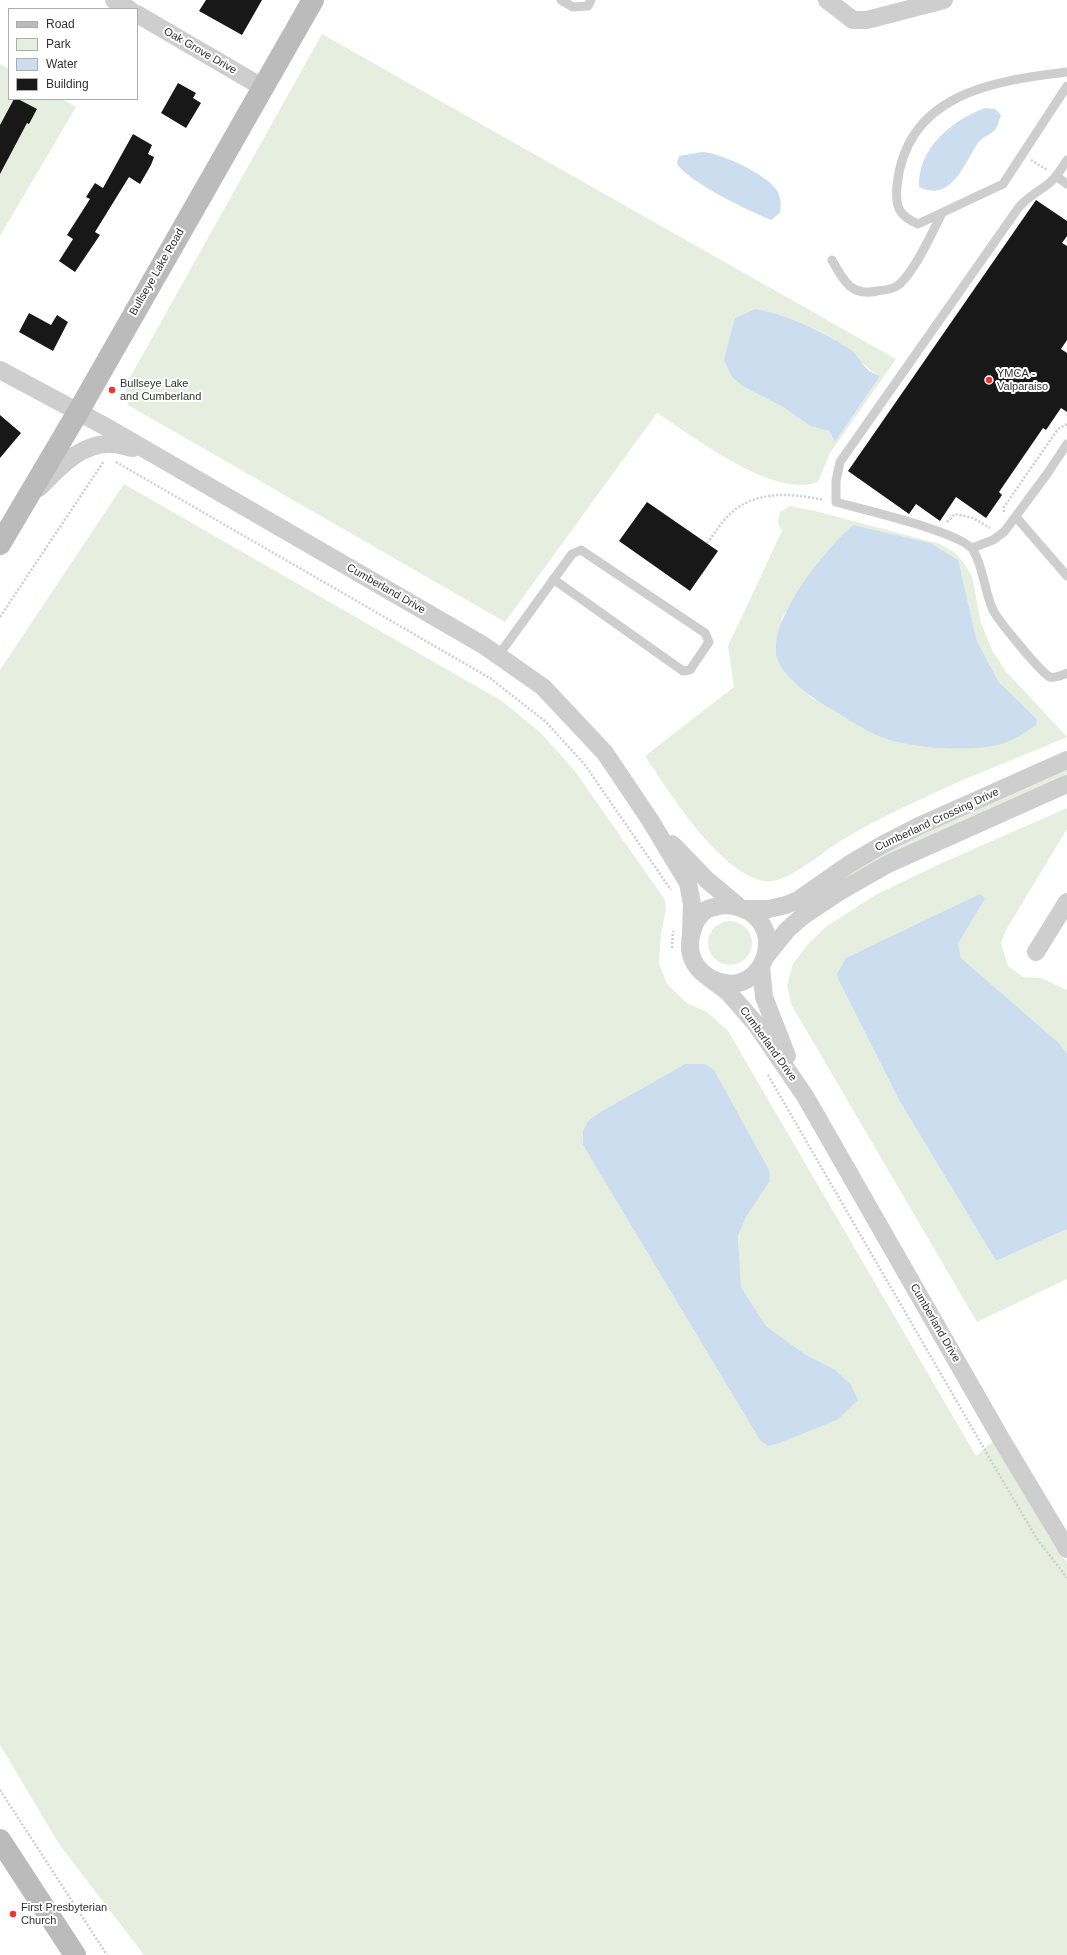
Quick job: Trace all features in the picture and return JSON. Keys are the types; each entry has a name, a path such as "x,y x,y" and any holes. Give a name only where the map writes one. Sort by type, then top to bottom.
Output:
{"street":[{"path":"114,0 127,8"},
{"name":"Bullseye Lake Road","path":"0,544 78,412 262,87 314,0"},
{"path":"827,0 853,20 867,20 944,0"},
{"name":"Oak Grove Drive","path":"138,15 262,87"},
{"name":"Cumberland Drive","path":"0,370 148,451 483,645 543,687 605,753 650,820 688,883 692,904 682,931"},
{"path":"22,506 72,456 91,446 112,444 148,451"},
{"name":"Cumberland Crossing Drive","path":"742,908 769,909 786,906 798,900 848,865 882,844 1067,760"},
{"name":"Cumberland Crossing Drive","path":"764,961 787,930 803,916 839,892 888,864 1067,784"},
{"name":"Cumberland Drive","path":"650,820 707,880 742,908"},
{"path":"1036,952 1066,903"},
{"path":"726,905 742,908 758,917 764,926 768,946 764,961 754,974 745,980 734,983 721,983 709,978 699,970 692,959 690,947 682,931 696,922 706,910 726,905"},
{"name":"Cumberland Drive","path":"764,961 764,997 779,1037 805,1096"},
{"name":"Cumberland Drive","path":"709,978 728,992 755,1023 805,1096 1066,1545"},
{"path":"0,1840 75,1955"}],"lane":[{"path":"561,0 573,7 588,6 591,0"},
{"path":"1067,72 1013,79 970,92 948,102 926,119 908,144 899,174 896,197 899,209 907,220 918,224 1004,184 1067,86"},
{"path":"1067,160 1056,176 1047,185 1027,198 1019,207 840,462 836,481 836,502 928,527 952,536 972,548 991,607 999,620 1040,669 1049,676 1059,677 1067,673"},
{"path":"1056,176 1067,184"},
{"path":"832,260 843,279 852,290 869,293 896,287 917,263 942,213"},
{"path":"972,548 998,537 1016,517 1067,444"},
{"path":"1016,517 1067,576"},
{"path":"498,656 553,580 572,554 581,550 705,633 709,642 690,670 683,671 553,580"}],"path":[{"path":"1023,154 1056,176"},
{"path":"1003,519 1004,507 1058,429 1067,424"},
{"path":"0,617 106,457"},
{"path":"113,460 490,678 546,722 585,765 671,891"},
{"path":"707,543 725,519 737,508 754,501 773,495 796,494 836,502"},
{"path":"942,526 955,514 974,518 992,529"},
{"path":"673,953 672,945 682,931"},
{"path":"767,1072 996,1471 1037,1539 1067,1578"},
{"path":"0,1790 107,1955"}],"green space":[{"path":"322,34 896,359 830,453 818,482 800,485 779,482 757,474 713,450 657,413 505,622 128,405 126,397 128,381","holes":["755,309 800,323 834,339 848,349 869,369 880,376 835,442 829,431 810,426 783,407 744,387 729,343 735,318"]},
{"path":"0,64 8,68 8,100 64,100 76,107 0,236"},
{"path":"124,484 502,701 541,733 574,770 665,900 666,910 661,933 659,963 667,984 687,1003 707,1012 728,1031 976,1456 993,1441 1055,1547 1067,1562 1067,1955 144,1955 59,1844 0,1745 0,670","holes":["685,1064 705,1064 770,1181 746,1217 738,1236 741,1287 766,1326 806,1355 834,1369 837,1420 777,1444 768,1446 583,1145 588,1121 602,1111"]},
{"path":"790,506 815,511 940,544 954,552 964,563 972,576 981,623 993,652 1005,670 1067,737 924,797 842,840 793,873 772,881 763,881 746,874 712,847 681,809 645,756 734,687 728,646 782,531 778,523 780,512","holes":["853,526 930,543 961,573 977,641 999,682 1037,719 877,735 811,697 784,670 782,618 806,579 824,555"]},
{"path":"1067,769 1067,776 795,913 794,911 848,874 901,844"},
{"path":"1067,808 1067,829 1006,930 1001,943 1008,966 1023,977 1041,978 1067,990 1067,1054 1059,1043 961,958 958,944 985,899 839,981 899,1100 996,1261 1067,1229 1067,1279 977,1322 791,1004 787,985 793,964 809,943 827,926 877,894 942,863"},
{"path":"730,921 742,925 748,931 752,943 748,955 742,961 730,965 718,961 712,955 708,943 712,931 718,925"}],"water":[{"path":"985,108 995,109 1001,115 997,127 993,132 978,143 956,178 940,190 930,191 919,187 920,173 930,148 949,128 960,120"},
{"path":"702,152 721,156 744,166 773,185 780,197 780,213 771,220 749,210 694,180 677,164 679,156"},
{"path":"755,309 767,311 792,319 817,330 851,350 869,371 880,376 835,442 829,431 810,426 783,407 744,387 732,377 724,360 735,318"},
{"path":"853,525 930,543 958,560 977,641 999,682 1037,719 1036,725 1005,743 992,746 958,749 905,744 889,740 863,728 805,692 784,672 777,658 777,642 781,624 801,586 814,568 841,536"},
{"path":"980,894 985,899 958,944 961,958 1059,1043 1067,1054 1067,1229 996,1261 899,1100 839,981 837,974 846,958"},
{"path":"685,1064 705,1064 714,1070 769,1170 770,1181 746,1217 738,1236 741,1287 766,1326 806,1355 834,1369 851,1385 858,1400 837,1420 777,1444 768,1446 760,1440 583,1145 583,1131 588,1121 602,1111"}],"building":[{"path":"206,0 262,0 242,35 199,11"},
{"path":"178,83 196,93 193,98 201,103 186,128 161,113"},
{"path":"13,100 20,100 37,109 29,124 27,123 0,174 0,125"},
{"path":"133,134 152,145 148,154 154,157 151,165 140,184 129,177 95,232 100,235 75,272 59,261 73,239 67,235 90,199 86,197 95,183 103,188"},
{"name":"YMCA - Valparaiso","path":"1036,200 1067,221 1067,236 1062,243 1067,246 1067,340 1061,349 1067,353 1067,412 1061,408 1046,430 1043,428 999,492 1002,495 986,518 956,497 940,521 916,504 909,514 848,471"},
{"path":"29,313 51,325 57,315 68,322 53,351 19,332"},
{"path":"0,415 21,433 0,458"},
{"path":"647,502 718,551 690,591 619,541"}],"place":[{"name":"YMCA - Valparaiso","path":"989,380"},
{"name":"Bullseye Lake and Cumberland","path":"112,390"},
{"name":"First Presbyterian Church","path":"13,1914"}]}
